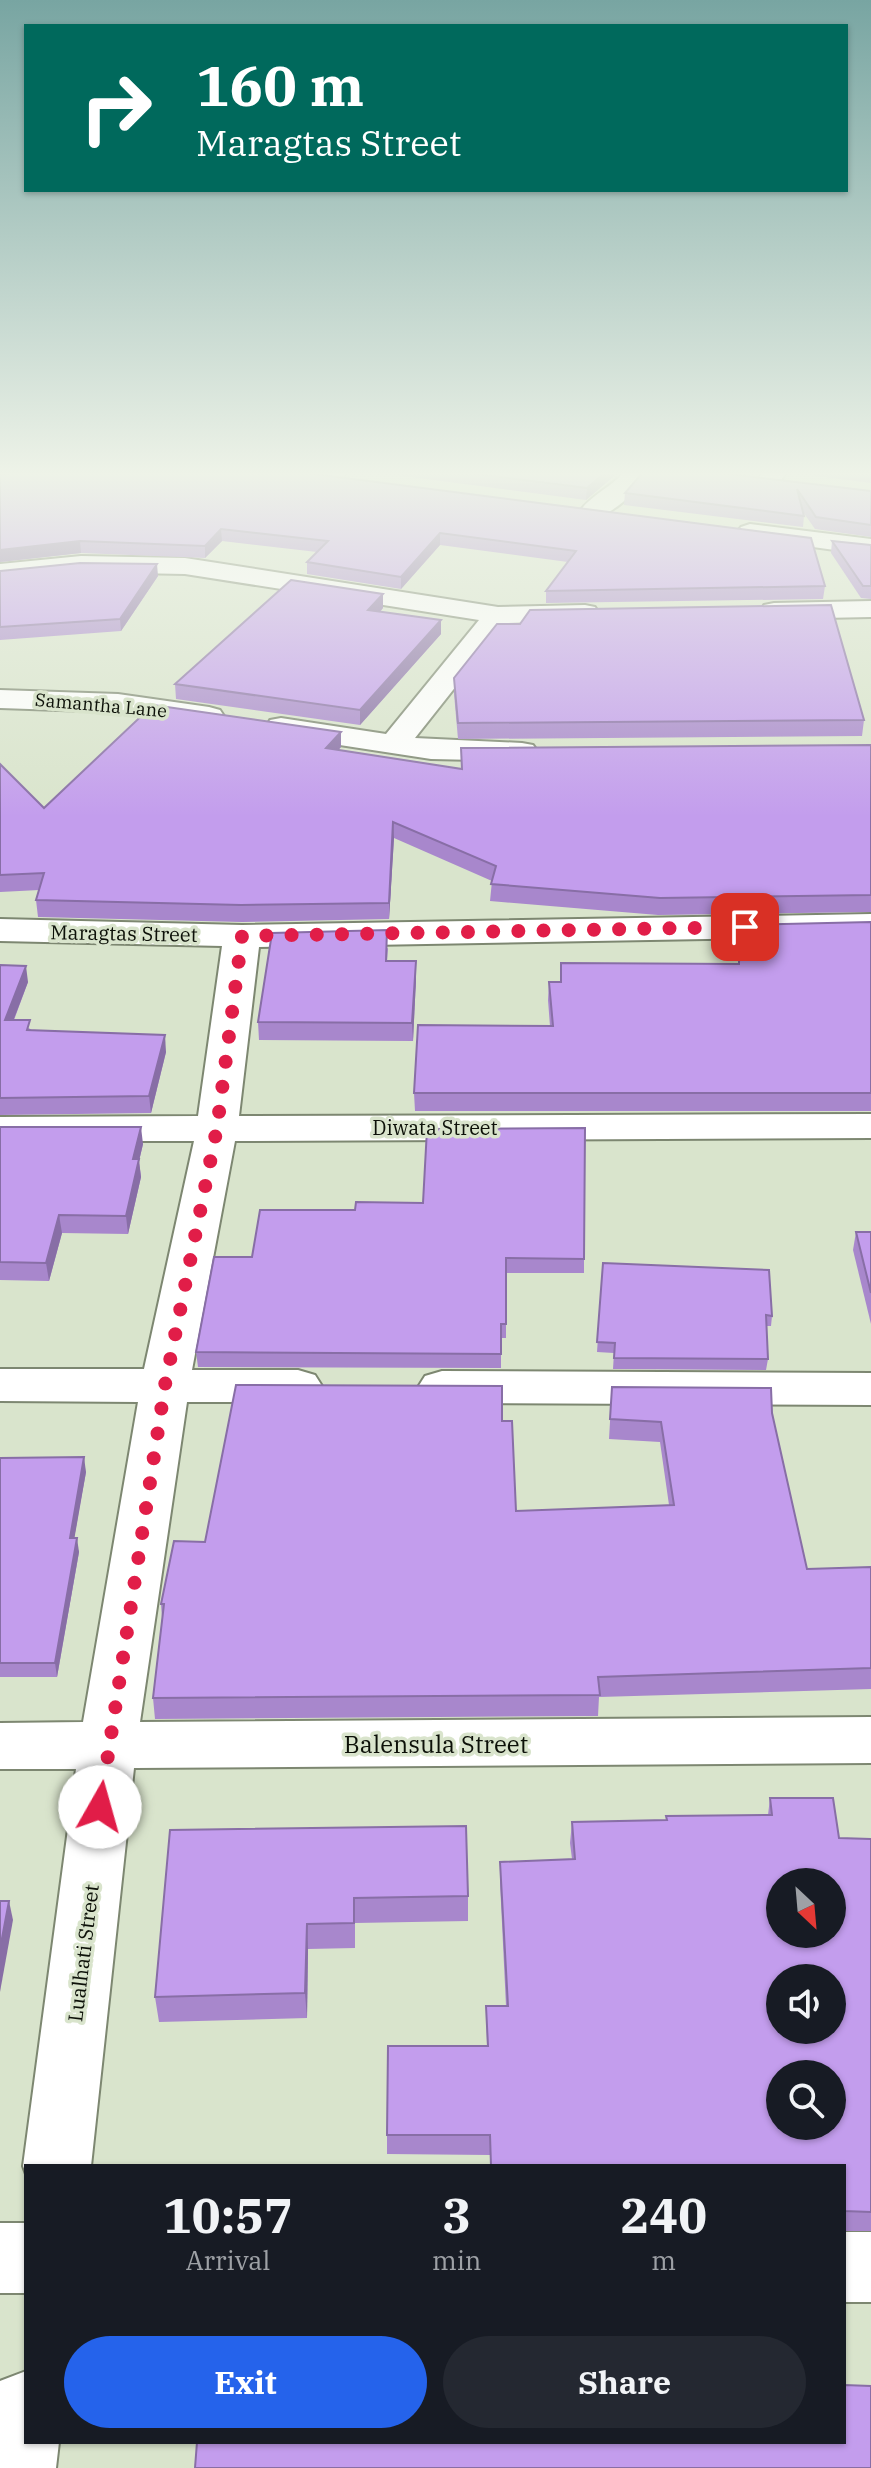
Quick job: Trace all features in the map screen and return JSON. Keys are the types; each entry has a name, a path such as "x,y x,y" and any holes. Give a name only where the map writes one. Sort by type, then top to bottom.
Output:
{"street":[{"path":"314,586 498,615 606,613"},
{"path":"747,611 871,609"},
{"path":"395,743 498,615"},
{"name":"Samantha Lane","path":"0,699 118,703 468,753 545,752"},
{"name":"Maragtas Street","path":"0,930 242,936 871,925"},
{"name":"Lualhati Street","path":"57,2164 108,1747 165,1385 217,1128 242,936"},
{"name":"Diwata Street","path":"0,1129 871,1126"},
{"path":"0,1385 338,1386"},
{"path":"401,1387 871,1389"},
{"name":"Balensula Street","path":"0,1746 871,1740"},
{"path":"0,2258 24,2258"},
{"path":"846,2267 871,2267"},
{"path":"18,2468 24,2423"}],"building":[{"path":"0,586 142,586 120,619 0,627"},
{"path":"284,586 332,586 383,594 368,610 441,620 360,710 175,684"},
{"path":"550,586 815,586 546,591"},
{"path":"831,605 864,720 458,723 454,678 497,624 520,624 530,610"},
{"path":"153,705 341,732 326,748 462,769 461,748 871,745 871,895 660,898 491,884 496,866 393,822 389,903 241,905 36,900 44,873 0,875 0,764 44,808"},
{"path":"871,922 871,1093 414,1093 418,1025 553,1026 549,982 561,982 561,963 739,964 740,925"},
{"path":"387,930 386,961 416,961 412,1023 258,1022 272,933"},
{"path":"0,965 26,966 5,1020 30,1020 27,1030 165,1035 149,1096 0,1098"},
{"path":"0,1127 141,1127 133,1159 139,1159 126,1216 59,1215 46,1263 0,1262"},
{"path":"585,1128 584,1259 506,1258 506,1324 501,1324 501,1354 196,1352 214,1257 252,1257 260,1210 355,1210 356,1202 423,1203 427,1129"},
{"path":"856,1232 871,1232 871,1293"},
{"path":"603,1263 769,1270 772,1316 766,1315 768,1359 614,1358 615,1343 597,1342"},
{"path":"236,1385 502,1386 502,1421 512,1421 516,1511 674,1505 661,1422 610,1419 612,1387 771,1388 772,1413 807,1569 871,1567 871,1668 598,1677 600,1695 153,1698 164,1604 161,1604 174,1541 205,1542"},
{"path":"84,1457 70,1538 77,1538 55,1663 0,1663 0,1458"},
{"path":"770,1798 833,1798 839,1838 871,1839 871,2212 846,2211 846,2164 491,2164 490,2135 387,2135 388,2046 488,2046 486,2006 508,2006 500,1862 575,1859 572,1822 667,1820 666,1816 772,1815"},
{"path":"466,1826 468,1896 354,1898 354,1923 307,1924 305,1993 155,1997 170,1830"},
{"path":"0,1901 9,1901 0,1949"},
{"path":"846,2385 871,2386 871,2468 195,2468 197,2444 846,2444"}],"route":[{"path":"100,1807 165,1385 217,1128 242,936 745,927"}]}
